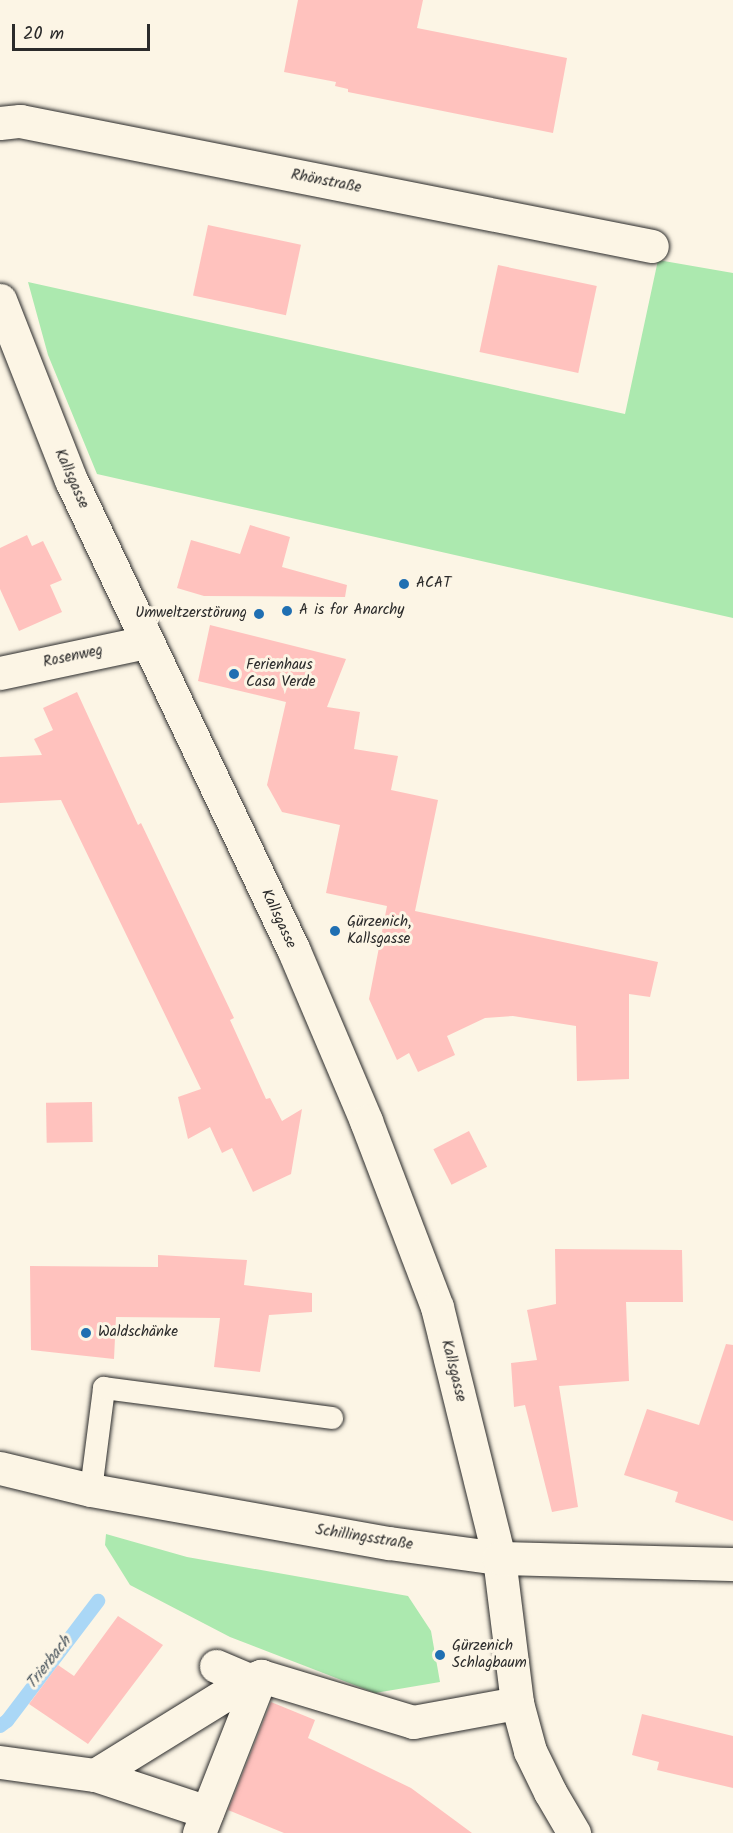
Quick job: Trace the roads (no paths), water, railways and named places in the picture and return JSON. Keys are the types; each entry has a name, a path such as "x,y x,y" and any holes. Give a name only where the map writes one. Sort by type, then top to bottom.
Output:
{"street":[{"name":"Rhönstraße","path":"0,123 20,121 652,246"},
{"name":"Kallsgasse","path":"0,300 71,480 294,951 366,1121 437,1307 499,1558 517,1703 530,1751 574,1833"},
{"name":"Rosenweg","path":"0,673 146,642"},
{"name":"Schillingsstraße","path":"0,1468 91,1490 389,1543 499,1558 733,1564"},
{"path":"216,1666 413,1722 517,1703"},
{"path":"94,1775 255,1678"},
{"path":"0,1762 94,1775 203,1823 255,1678"}],"lane":[{"path":"91,1490 104,1388 332,1418"}],"waterway":[{"name":"Trierbach","path":"0,1726 7,1721 98,1601"}],"place":[{"name":"ACAT","path":"404,584"},
{"name":"A is for Anarchy","path":"287,611"},
{"name":"Umweltzerstörung","path":"259,614"},
{"name":"Ferienhaus Casa Verde","path":"234,674"},
{"name":"Gürzenich, Kallsgasse","path":"335,931"},
{"name":"Waldschänke","path":"86,1333"},
{"name":"Gürzenich Schlagbaum","path":"440,1655"}]}
